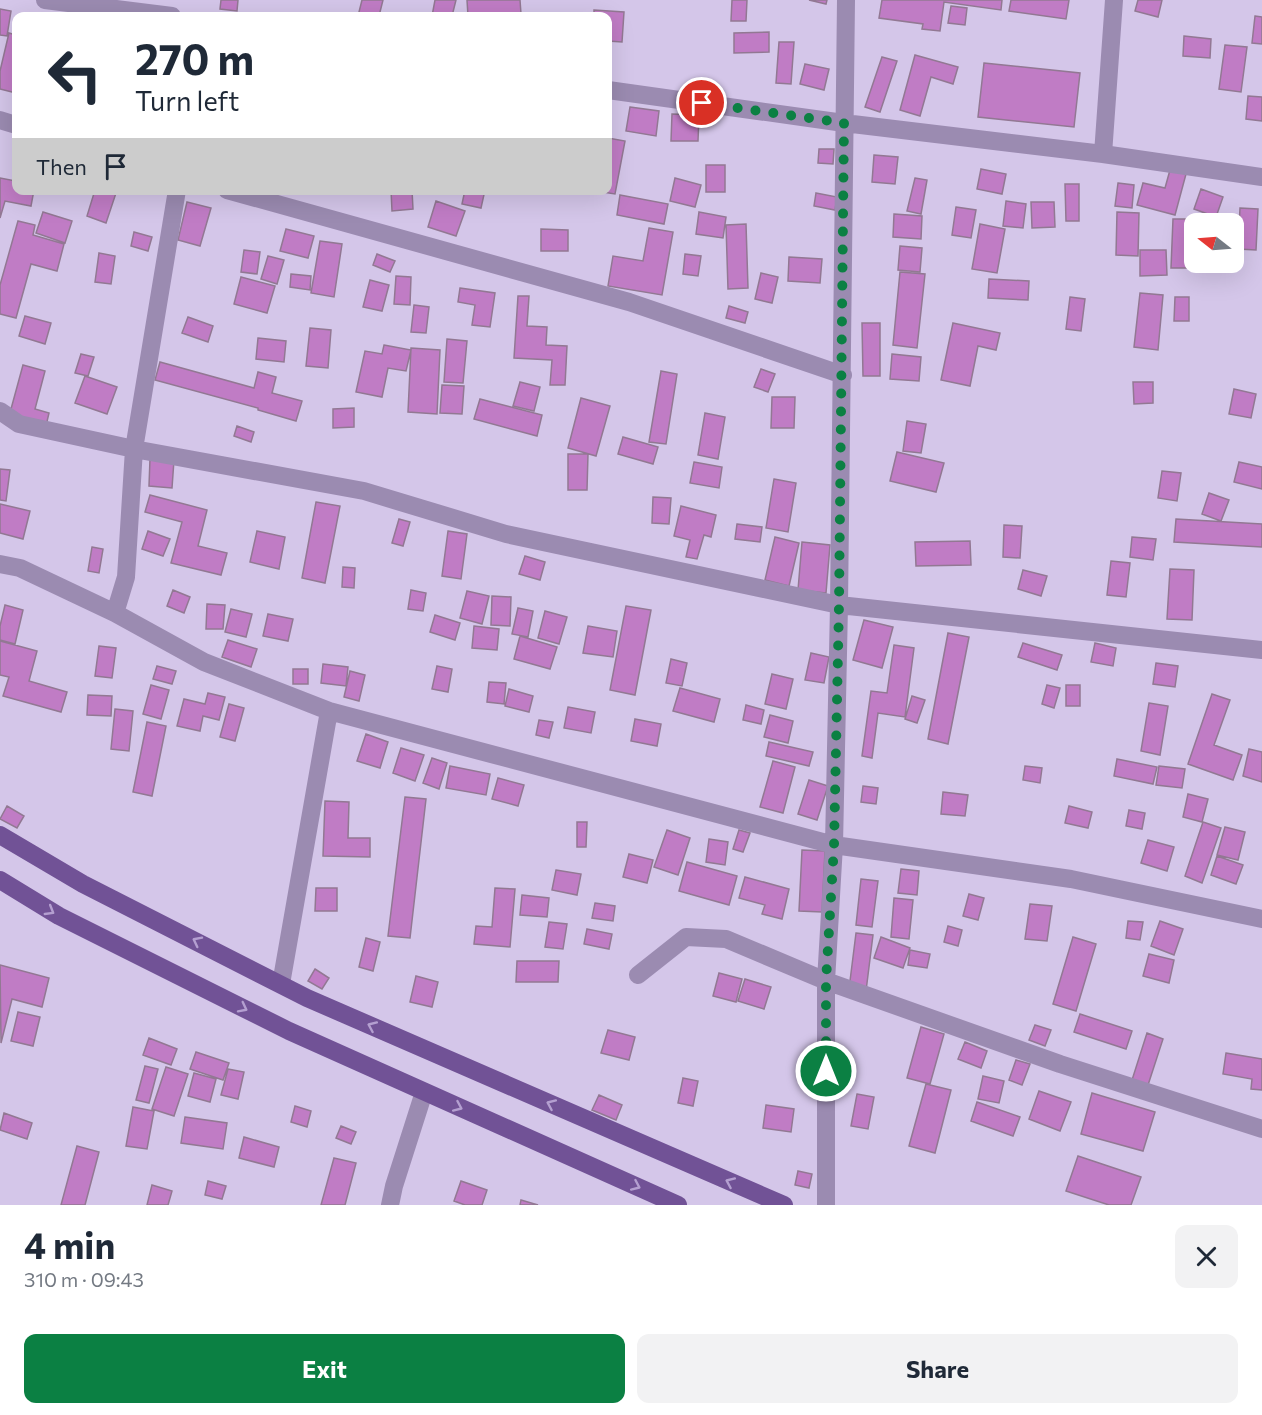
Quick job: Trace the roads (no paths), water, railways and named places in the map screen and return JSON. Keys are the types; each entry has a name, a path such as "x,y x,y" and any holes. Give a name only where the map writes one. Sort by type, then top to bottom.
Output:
{"main road":[{"path":"0,835 84,884 307,998 784,1205"},
{"path":"1,884 59,916 289,1031 678,1205"}],"street":[{"path":"45,0 140,12"},
{"path":"826,1205 826,981 834,846 839,605 846,0"},
{"path":"1103,154 1114,0"},
{"path":"612,91 844,123 1103,154 1262,177"},
{"path":"115,613 126,577 134,449 176,195"},
{"path":"245,195 629,302 843,375"},
{"path":"0,411 19,424 134,449 364,491 506,534 839,605 1262,650"},
{"path":"0,564 20,568 115,613 204,662 329,711 834,846 1071,879 1262,919"},
{"path":"281,984 329,711"},
{"path":"638,975 686,937 726,939 826,981 1060,1064 1262,1129"},
{"path":"390,1205 424,1092"}]}
